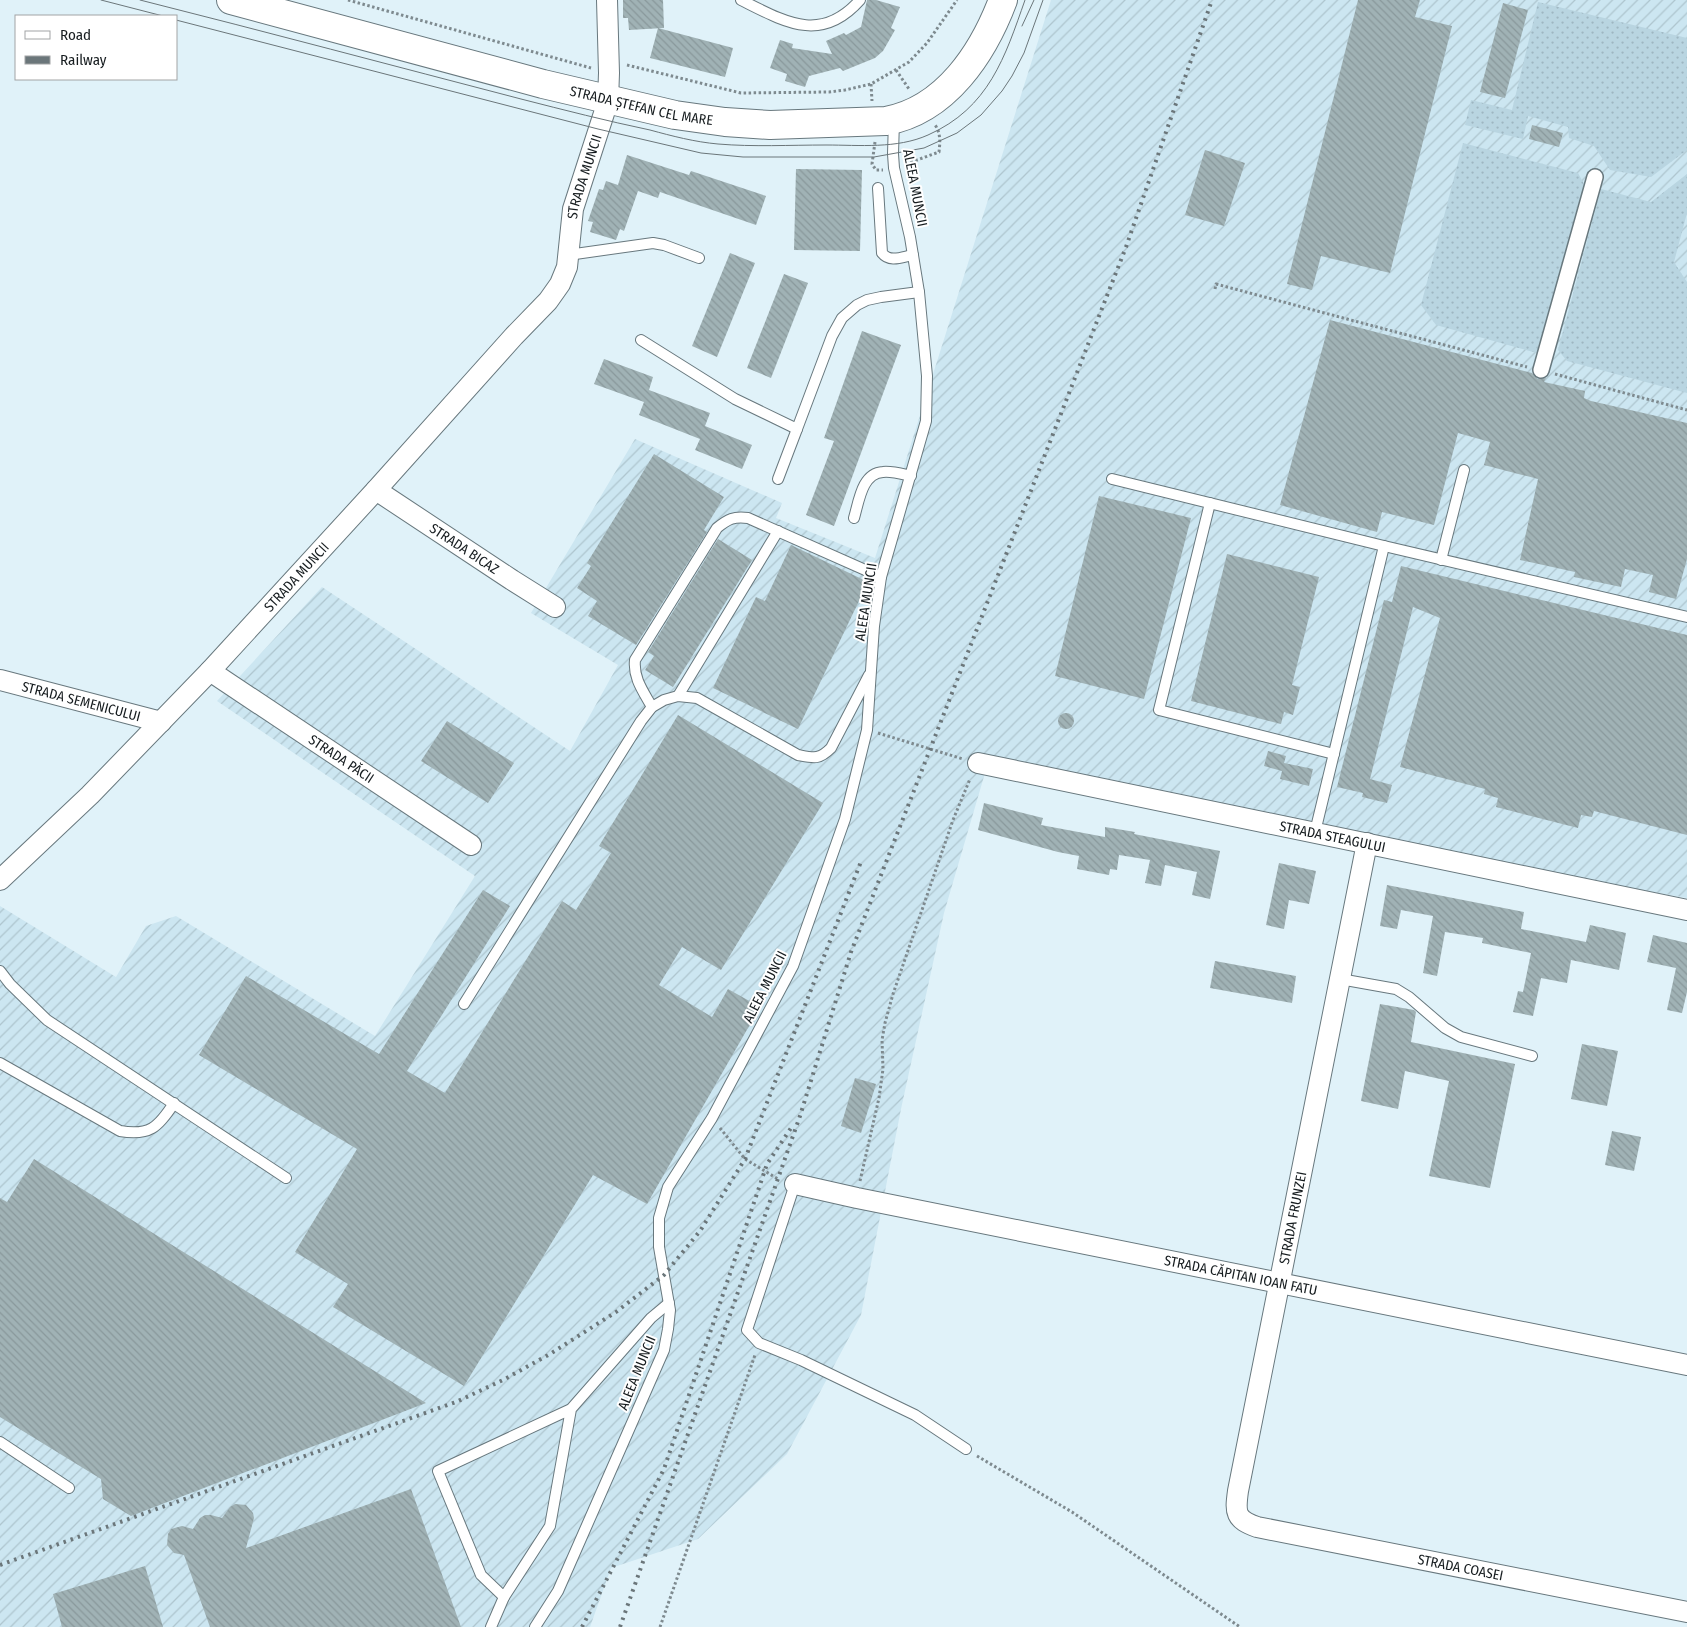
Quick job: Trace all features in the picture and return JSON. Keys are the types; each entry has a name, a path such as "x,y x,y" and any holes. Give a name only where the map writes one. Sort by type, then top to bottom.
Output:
{"main road":[{"name":"STRADA ȘTEFAN CEL MARE","path":"231,0 608,101 675,116 770,125 894,120 922,108 951,86 973,60 989,33 1003,0"}],"street":[{"name":"STRADA MUNCII","path":"0,880 90,795 210,671 548,301 560,284 567,267 571,220 576,196 608,101 607,0"},
{"path":"1541,370 1594,177"},
{"name":"STRADA BICAZ","path":"376,490 555,607"},
{"name":"STRADA PĂCII","path":"210,671 471,844"},
{"name":"STRADA SEMENICULUI","path":"0,680 161,722"},
{"name":"STRADA STEAGULUI","path":"978,763 1687,910"},
{"name":"STRADA FRUNZEI","path":"1237,1515 1238,1490 1367,843"},
{"name":"STRADA CĂPITAN IOAN FATU","path":"795,1184 1280,1284 1687,1365"},
{"name":"STRADA COASEI","path":"1237,1515 1244,1522 1257,1527 1687,1612"}],"lane":[{"path":"741,0 787,22 803,26 835,21 850,11 860,0"},
{"name":"ALEEA MUNCII","path":"535,1627 558,1591 664,1350 670,1310 659,1247 659,1218 668,1186 712,1118 793,966 845,819 867,730 874,626 881,577 926,421 927,376 920,292 894,168 894,120"},
{"path":"878,188 882,253 890,259 913,255"},
{"path":"568,255 653,243 664,245 699,258"},
{"path":"778,479 832,336 842,318 857,305 867,300 920,292"},
{"path":"640,340 735,400 797,429"},
{"path":"1441,560 1464,470"},
{"path":"854,518 867,479 874,473 884,471 911,476"},
{"path":"1112,479 1441,560 1687,617"},
{"path":"1210,503 1159,710 1334,754"},
{"path":"652,707 638,683 634,671 635,660 717,528 727,520 738,516 748,518 881,577"},
{"path":"678,696 778,531"},
{"path":"1315,832 1384,546"},
{"path":"464,1004 652,707 664,700 678,696 697,698 798,756 816,758 825,755 831,748 871,670"},
{"path":"0,971 10,984 47,1020 286,1178"},
{"path":"1340,979 1396,989 1409,997 1445,1028 1461,1038 1532,1056"},
{"path":"0,1063 120,1131 135,1133 150,1130 163,1119 174,1104"},
{"path":"795,1184 747,1330 759,1343 801,1360 915,1416 966,1449"},
{"path":"504,1597 481,1575 438,1470 571,1410 651,1318 669,1303"},
{"path":"491,1627 504,1597 550,1526 571,1410"},
{"path":"0,1442 69,1488"}],"path":[{"path":"609,61 741,93 829,92 845,90 871,84 909,62 927,43 957,0"},
{"path":"1215,289 1216,284 1687,410"},
{"path":"857,1198 879,1098 883,1069 882,1040 887,1013 953,820 964,791 978,763 915,746 867,730"},
{"path":"712,1118 745,1159 778,1179 795,1184"},
{"path":"660,1627 759,1343"},
{"path":"966,1449 1072,1512 1240,1627"}],"shaded area":[{"path":"1051,0 1687,0 1687,898 985,773 944,913 901,1109 861,1315 787,1454 698,1539 611,1568 590,1627 0,1627 0,906 116,977 146,926 176,916 375,1036 475,876 217,701 322,587 570,751 618,665 531,613 635,439 782,503 776,518 875,558"},
{"path":"1538,2 1687,38 1687,150 1651,177 1610,170 1594,146 1569,138 1568,127 1528,116 1523,139 1465,125 1471,100 1512,110"},
{"path":"1463,143 1578,173 1584,184 1537,353 1436,325 1421,305"},
{"path":"1687,174 1687,213 1674,262 1687,282 1687,393 1567,361 1558,350 1601,189 1651,202"}],"building":[{"path":"623,0 663,0 664,28 629,30 628,18 623,18"},
{"path":"867,0 876,0 900,7 891,28 895,30 883,51 875,58 843,71 840,68 809,76 805,87 785,81 787,74 770,68 780,40 793,44 792,48 832,54 826,41 844,33 846,35 861,27"},
{"path":"1358,0 1420,0 1415,17 1452,26 1390,273 1321,256 1312,290 1287,284"},
{"path":"1503,3 1528,10 1505,98 1480,92"},
{"path":"658,28 733,48 725,77 650,58"},
{"path":"1532,125 1563,133 1559,147 1529,139"},
{"path":"1205,150 1245,163 1224,226 1185,215"},
{"path":"627,155 689,175 691,171 766,196 756,225 660,192 658,198 638,191 624,231 620,229 616,240 590,232 593,222 588,221 599,189 603,190 606,181 618,185"},
{"path":"796,169 862,170 860,251 794,250"},
{"path":"730,253 755,263 717,357 692,346"},
{"path":"784,274 808,283 771,378 747,368"},
{"path":"1330,320 1532,373 1538,379 1546,378 1544,382 1585,391 1584,398 1591,401 1687,423 1687,559 1676,599 1649,592 1653,575 1625,569 1621,587 1574,577 1575,572 1520,560 1538,479 1484,465 1490,442 1458,433 1434,525 1382,512 1377,532 1280,505"},
{"path":"862,331 901,345 834,526 806,515 834,441 824,438"},
{"path":"604,359 653,377 649,390 710,413 705,426 752,445 742,469 695,450 700,439 639,415 644,402 594,384"},
{"path":"654,454 724,497 704,530 707,532 636,645 588,616 597,601 577,588 591,566 587,563"},
{"path":"1099,496 1191,518 1144,699 1055,676"},
{"path":"718,539 752,560 673,687 645,670 654,656 648,652"},
{"path":"791,545 868,582 798,729 713,688 756,597 765,601"},
{"path":"1227,554 1319,577 1292,685 1300,687 1293,715 1284,712 1281,724 1191,701"},
{"path":"1401,566 1687,635 1687,835 1594,811 1592,817 1581,815 1578,828 1496,807 1498,798 1484,794 1485,789 1400,767 1440,618 1413,607 1370,779 1392,785 1387,803 1362,797 1363,793 1337,787 1384,600 1392,602"},
{"path":"1063,713 1069,713 1074,718 1072,727 1063,729 1058,724 1058,718"},
{"path":"678,715 823,803 721,970 682,947 659,985 712,1017 728,989 760,1007 647,1204 593,1175 464,1386 333,1307 348,1284 295,1252 357,1149 199,1055 246,976 379,1054 483,890 510,906 407,1071 445,1093 562,901 576,910 611,853 599,846"},
{"path":"447,721 514,763 488,803 421,761"},
{"path":"1268,751 1286,756 1284,763 1313,769 1309,786 1280,779 1282,771 1264,766"},
{"path":"984,803 1043,818 1041,825 1105,837 1105,827 1220,851 1210,899 1192,895 1197,872 1165,865 1161,886 1145,883 1150,860 1119,855 1117,870 1110,869 1109,875 1077,869 1079,856 978,830"},
{"path":"1279,863 1316,871 1309,904 1289,900 1284,929 1266,925"},
{"path":"1387,885 1524,912 1521,929 1586,942 1590,925 1626,933 1619,970 1571,960 1567,983 1541,978 1533,1016 1513,1012 1518,991 1523,992 1531,953 1482,943 1483,938 1445,932 1437,976 1423,973 1433,916 1401,910 1397,929 1380,926"},
{"path":"1653,935 1687,943 1687,992 1682,1013 1667,1010 1676,968 1647,962"},
{"path":"1215,961 1296,976 1292,1003 1210,988"},
{"path":"1380,1004 1414,1010 1416,1012 1411,1042 1515,1064 1490,1188 1429,1176 1449,1081 1405,1071 1398,1109 1361,1101"},
{"path":"1582,1044 1618,1051 1607,1106 1571,1099"},
{"path":"855,1078 876,1084 861,1133 841,1126"},
{"path":"1612,1131 1641,1137 1634,1171 1605,1165"},
{"path":"34,1159 426,1403 131,1516 103,1499 101,1479 0,1417 0,1198 7,1202"},
{"path":"411,1489 461,1627 210,1627 184,1555 174,1553 167,1545 168,1534 171,1529 182,1526 193,1529 200,1518 205,1515 222,1518 230,1507 235,1504 246,1505 253,1513 254,1518 246,1548"},
{"path":"145,1566 163,1627 62,1627 53,1594"}],"tram line":[{"path":"101,0 159,15"},
{"path":"140,0 675,137 709,143 758,146 865,146 891,144 928,135 949,124 966,111 992,79 1002,61 1025,0"},
{"path":"1022,26 1034,0"},
{"path":"178,21 598,129 701,153 743,157 874,157 924,148 957,133 981,115 1002,91 1012,76 1024,53 1043,0"}],"railway":[{"path":"620,1627 800,1116 851,952 1126,247 1212,0"},
{"path":"0,1565 456,1402 503,1380 550,1354 616,1312 664,1275 700,1231 745,1159 862,859"},
{"path":"582,1627 664,1469 767,1164 791,1128"}]}
